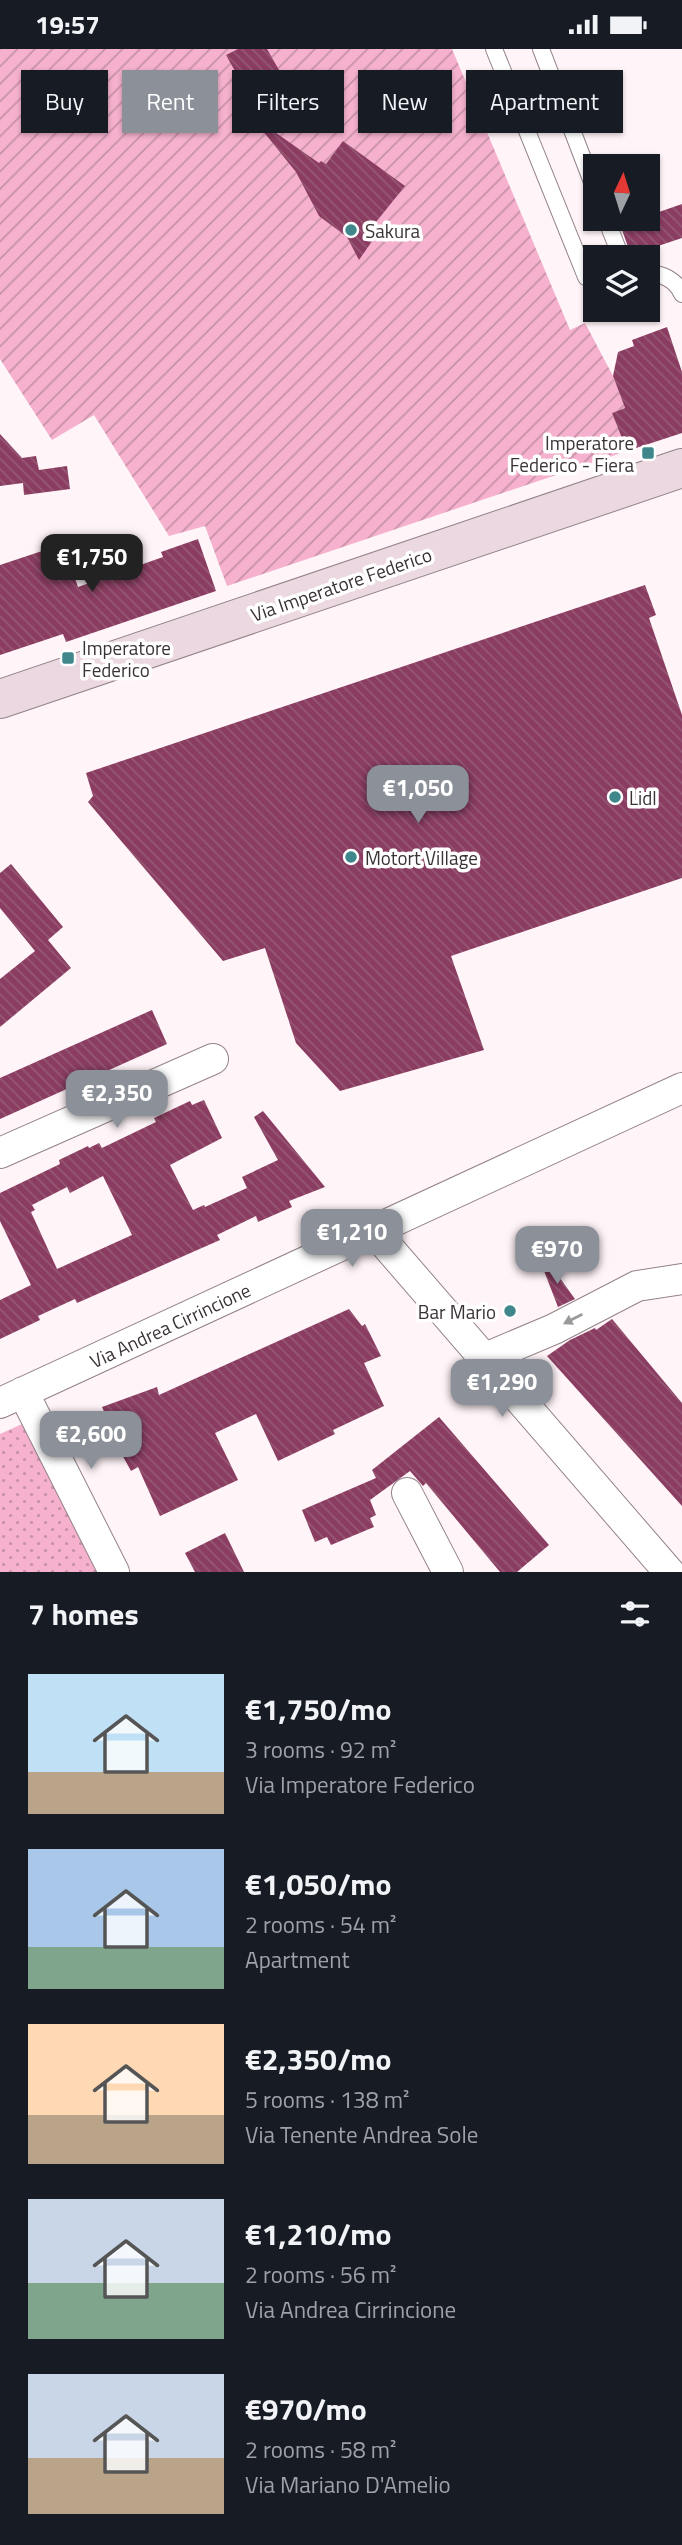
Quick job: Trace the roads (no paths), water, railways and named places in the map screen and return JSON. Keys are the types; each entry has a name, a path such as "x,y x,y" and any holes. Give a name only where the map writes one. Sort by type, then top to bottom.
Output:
{"street":[{"name":"Via Imperatore Federico","path":"0,699 682,468"},
{"path":"0,1153 213,1059"},
{"name":"Via Andrea Cirrincione","path":"11,1398 682,1087"},
{"path":"373,1231 669,1572"},
{"path":"483,1359 554,1329 637,1286 682,1279"},
{"path":"11,1398 114,1572"},
{"path":"407,1493 448,1572"}],"lane":[{"path":"494,49 583,270"},
{"path":"541,49 583,159"},
{"path":"660,274 679,286 682,294"}],"place":[{"name":"Sakura","path":"351,230"},
{"name":"Imperatore Federico - Fiera","path":"648,453"},
{"name":"Imperatore Federico","path":"68,658"},
{"name":"Lidl","path":"615,797"},
{"name":"Motort Village","path":"351,857"},
{"name":"Bar Mario","path":"510,1311"}]}
